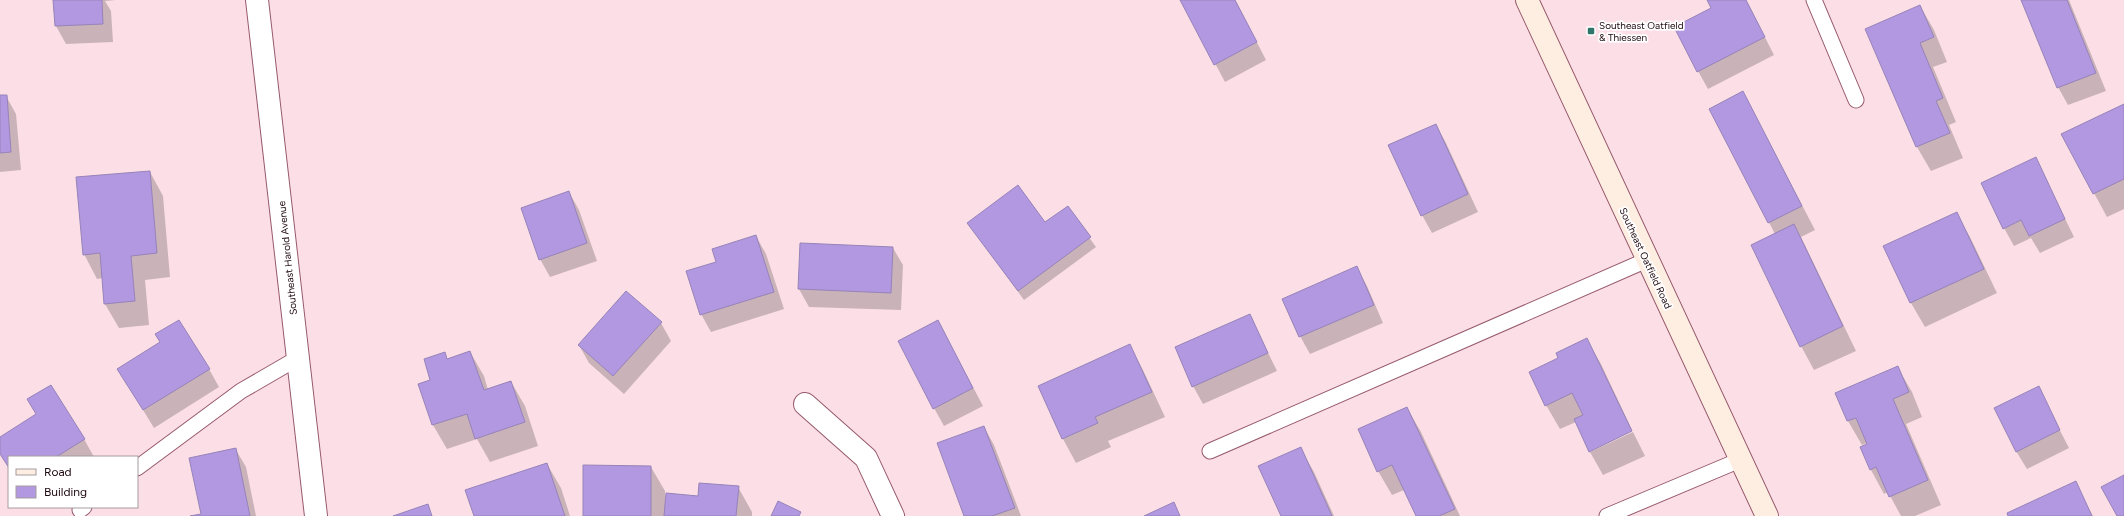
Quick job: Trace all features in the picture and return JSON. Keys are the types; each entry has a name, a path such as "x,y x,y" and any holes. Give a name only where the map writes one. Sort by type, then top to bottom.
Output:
{"main road":[{"name":"Southeast Oatfield Road","path":"1527,0 1767,516"}],"street":[{"name":"Southeast Harold Avenue","path":"257,0 316,516"},
{"path":"806,404 866,458 893,516"}],"lane":[{"path":"1814,0 1856,100"},
{"path":"1210,451 1647,260"},
{"path":"138,467 241,391 298,358"},
{"path":"1607,516 1740,460"}],"building":[{"path":"53,0 102,0 103,24 55,26"},
{"path":"1180,0 1235,0 1257,42 1214,65"},
{"path":"1707,0 1746,0 1765,37 1697,72 1674,27 1711,8"},
{"path":"2021,0 2067,0 2096,73 2057,88"},
{"path":"1920,5 1934,37 1920,43 1943,98 1936,101 1950,133 1916,147 1865,29"},
{"path":"1743,91 1802,206 1768,223 1709,109"},
{"path":"0,95 7,95 11,152 0,153"},
{"path":"2124,104 2124,179 2093,194 2061,134"},
{"path":"1436,124 1468,194 1421,216 1388,145"},
{"path":"2036,157 2065,219 2029,236 2021,220 2003,229 1981,183"},
{"path":"150,171 157,253 131,256 135,301 104,304 100,253 83,255 76,177"},
{"path":"1018,185 1045,222 1068,206 1091,237 1018,291 967,223"},
{"path":"569,191 587,243 539,260 521,208"},
{"path":"1957,212 1984,269 1910,303 1883,246"},
{"path":"1794,224 1843,326 1800,347 1751,245"},
{"path":"756,235 774,292 700,315 686,271 716,262 712,249"},
{"path":"800,243 893,247 891,293 798,289"},
{"path":"1357,266 1374,305 1299,337 1282,299"},
{"path":"626,291 662,322 613,376 578,345"},
{"path":"1250,314 1268,353 1192,387 1175,347"},
{"path":"179,320 210,369 143,410 117,369 160,342 155,334"},
{"path":"938,320 973,388 933,409 898,341"},
{"path":"1587,338 1632,431 1589,452 1574,419 1583,415 1572,393 1545,406 1529,372 1558,358 1556,353"},
{"path":"1130,344 1152,392 1095,417 1098,423 1062,439 1038,386"},
{"path":"470,351 484,390 511,381 525,422 475,439 467,414 432,425 418,384 430,380 424,359 445,352 447,359"},
{"path":"1898,366 1909,392 1893,399 1928,480 1889,497 1876,467 1870,470 1860,447 1867,444 1856,418 1847,421 1835,393"},
{"path":"51,385 85,439 58,456 8,456 8,466 0,454 0,437 36,414 27,399"},
{"path":"2039,386 2060,430 2016,452 1994,408"},
{"path":"1407,407 1455,509 1439,516 1416,516 1392,465 1377,472 1358,429"},
{"path":"984,426 1015,508 992,516 964,516 937,443"},
{"path":"1301,447 1332,516 1281,516 1258,466"},
{"path":"236,448 250,516 190,516 201,514 189,458"},
{"path":"547,463 565,516 474,516 465,490"},
{"path":"583,465 651,466 651,516 583,516"},
{"path":"2124,475 2124,516 2117,516 2101,487"},
{"path":"2076,481 2092,516 2008,516 2007,513"},
{"path":"699,483 739,486 736,516 664,516 666,493 698,496"},
{"path":"778,501 801,512 799,516 771,516"},
{"path":"1174,502 1180,516 1144,516"},
{"path":"428,504 432,516 393,516"}],"place":[{"name":"Southeast Oatfield & Thiessen","path":"1591,31"}]}
